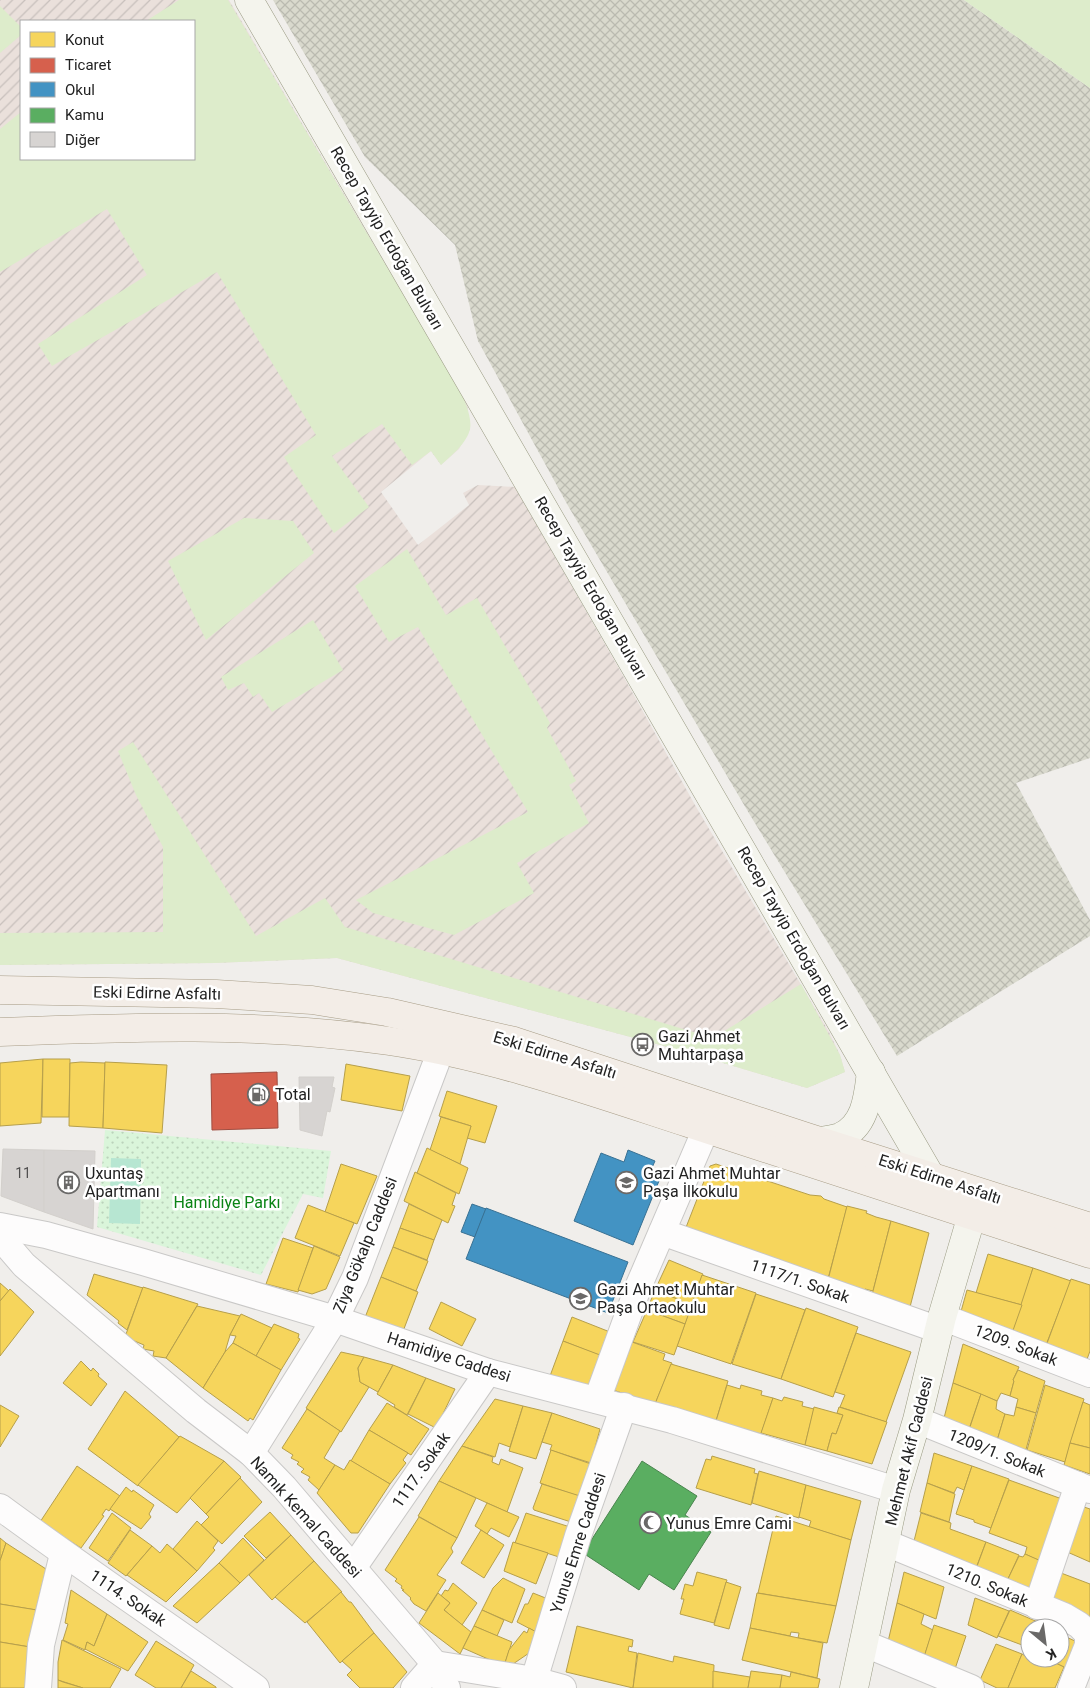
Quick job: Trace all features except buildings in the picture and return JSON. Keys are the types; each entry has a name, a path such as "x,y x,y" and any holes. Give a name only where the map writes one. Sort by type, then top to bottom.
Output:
{"main road":[{"name":"Eski Edirne Asfaltı","path":"0,990 225,994 312,1000 387,1012 514,1041 931,1177 977,1204 1090,1254"},
{"path":"37,1030 32,1020 32,1015 37,1006 72,992"},
{"name":"Eski Edirne Asfaltı","path":"0,1032 186,1028 283,1030 387,1041 441,1050 574,1087 947,1207 977,1204 1090,1227"},
{"path":"931,1177 947,1207"},
{"path":"977,1204 996,1187 1013,1186 1044,1193 1090,1209"}],"street":[{"name":"Recep Tayyip Erdoğan Bulvarı","path":"249,0 931,1177"},
{"name":"Ziya Gökalp Caddesi","path":"251,1453 335,1319 355,1278 441,1050"},
{"path":"821,1142 841,1136 856,1125 866,1106 871,1072"},
{"path":"597,1400 639,1285 706,1129"},
{"name":"Mehmet Akif Caddesi","path":"854,1688 862,1643 886,1543 896,1490 917,1420 940,1323 977,1204"},
{"name":"Hamidiye Caddesi","path":"0,1226 46,1236 143,1262 335,1319 488,1372 624,1406 896,1490"},
{"name":"1117/1. Sokak","path":"662,1232 940,1323"},
{"name":"Namık Kemal Caddesi","path":"0,1237 24,1265 196,1411 251,1453 284,1487 435,1664 447,1688"},
{"name":"1209. Sokak","path":"940,1323 1090,1374"},
{"name":"1117. Sokak","path":"353,1568 488,1372"},
{"name":"Yunus Emre Caddesi","path":"534,1680 578,1536 624,1406"},
{"name":"1209/1. Sokak","path":"917,1420 1084,1487 1037,1606"},
{"name":"1114. Sokak","path":"0,1507 256,1688"},
{"name":"1210. Sokak","path":"886,1543 1064,1616 1079,1625 1088,1634 1088,1645 1071,1688"},
{"path":"38,1688 42,1645 64,1554"},
{"path":"862,1643 971,1688"},
{"path":"414,1688 435,1664 534,1680 563,1688"}],"shaded area":[{"path":"0,0 229,0 467,404 470,429 459,449 441,465 431,451 381,492 418,545 469,505 463,493 478,485 515,487 695,805 829,1032 840,1055 845,1072 807,1088 690,1053 337,958 215,963 0,965"},
{"path":"273,0 964,0 1090,88 1090,758 1016,783 1090,920 1090,936 897,1056 750,815 567,504 478,341 455,245 365,157"}],"green space":[{"path":"179,0 228,0 447,368 468,410 470,429 466,439 441,465 431,451 412,465 382,424 332,456 369,507 334,533 284,457 316,435 217,272 52,366 38,344 147,275 107,209 0,272 0,129 20,113 20,160 195,160 195,20 148,20"},
{"path":"964,0 1090,0 1090,88"},
{"path":"0,6 20,26 20,36 0,53"},
{"path":"244,518 293,521 314,553 206,640 168,561"},
{"path":"407,549 446,615 477,598 550,723 547,728 576,781 569,785 589,823 517,863 534,893 454,935 373,913 356,900 528,812 418,627 389,642 355,586"},
{"path":"313,620 343,670 272,712 259,693 253,697 244,683 228,690 221,677"},
{"path":"133,742 256,936 325,898 345,927 713,1038 801,984 840,1055 845,1072 807,1088 690,1053 337,958 215,963 0,965 0,933 163,932 163,847 136,795 118,751"},
{"name":"Hamidiye Parkı","path":"105,1130 331,1151 323,1198 303,1194 261,1275 97,1227"},
{"path":"111,1158 141,1159 140,1224 109,1223"}],"place":[{"name":"Gazi Ahmet Muhtarpaşa","path":"642,1045"},
{"name":"Total","path":"259,1094"},
{"name":"Uxuntaş Apartmanı","path":"69,1182"},
{"name":"Gazi Ahmet Muhtar Paşa İlkokulu","path":"627,1182"},
{"name":"Gazi Ahmet Muhtar Paşa Ortaokulu","path":"581,1298"},
{"name":"Yunus Emre Cami","path":"650,1523"}]}
